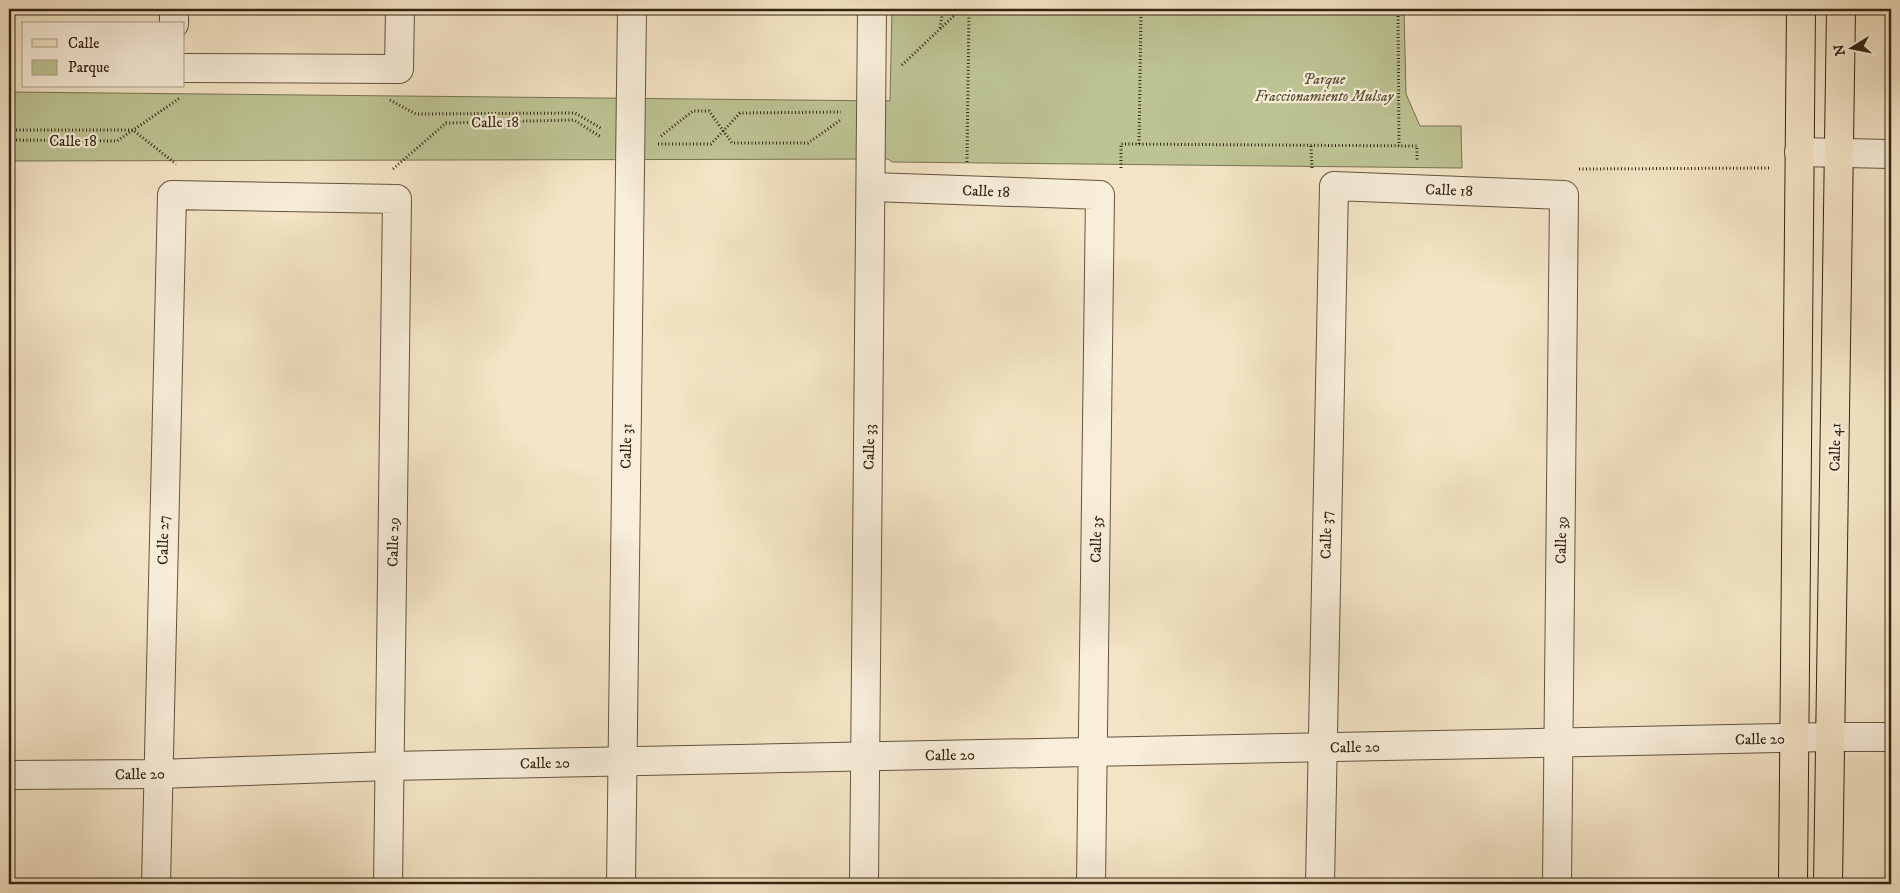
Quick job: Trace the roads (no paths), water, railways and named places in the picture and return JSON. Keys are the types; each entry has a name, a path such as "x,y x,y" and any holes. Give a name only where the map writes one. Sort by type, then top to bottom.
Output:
{"main road":[{"path":"1792,884 1801,9"},
{"name":"Calle 41","path":"1828,884 1841,9"}],"street":[{"path":"174,9 174,22"},
{"path":"185,68 399,69 400,9"},
{"name":"Calle 31","path":"621,884 632,9"},
{"name":"Calle 33","path":"864,884 872,188 872,9"},
{"path":"1799,152 1891,154"},
{"name":"Calle 18","path":"1323,178 1564,195"},
{"name":"Calle 37","path":"1320,884 1323,178"},
{"name":"Calle 18","path":"872,188 1100,195"},
{"name":"Calle 29","path":"172,195 397,200 388,884"},
{"name":"Calle 27","path":"156,884 172,195"},
{"name":"Calle 35","path":"1091,884 1100,195"},
{"name":"Calle 39","path":"1557,884 1564,195"},
{"name":"Calle 20","path":"9,775 158,774 390,766 1831,736 1891,737"}],"park label":[{"name":"Parque Fraccionamiento Mulsay","path":"1324,88"}]}
